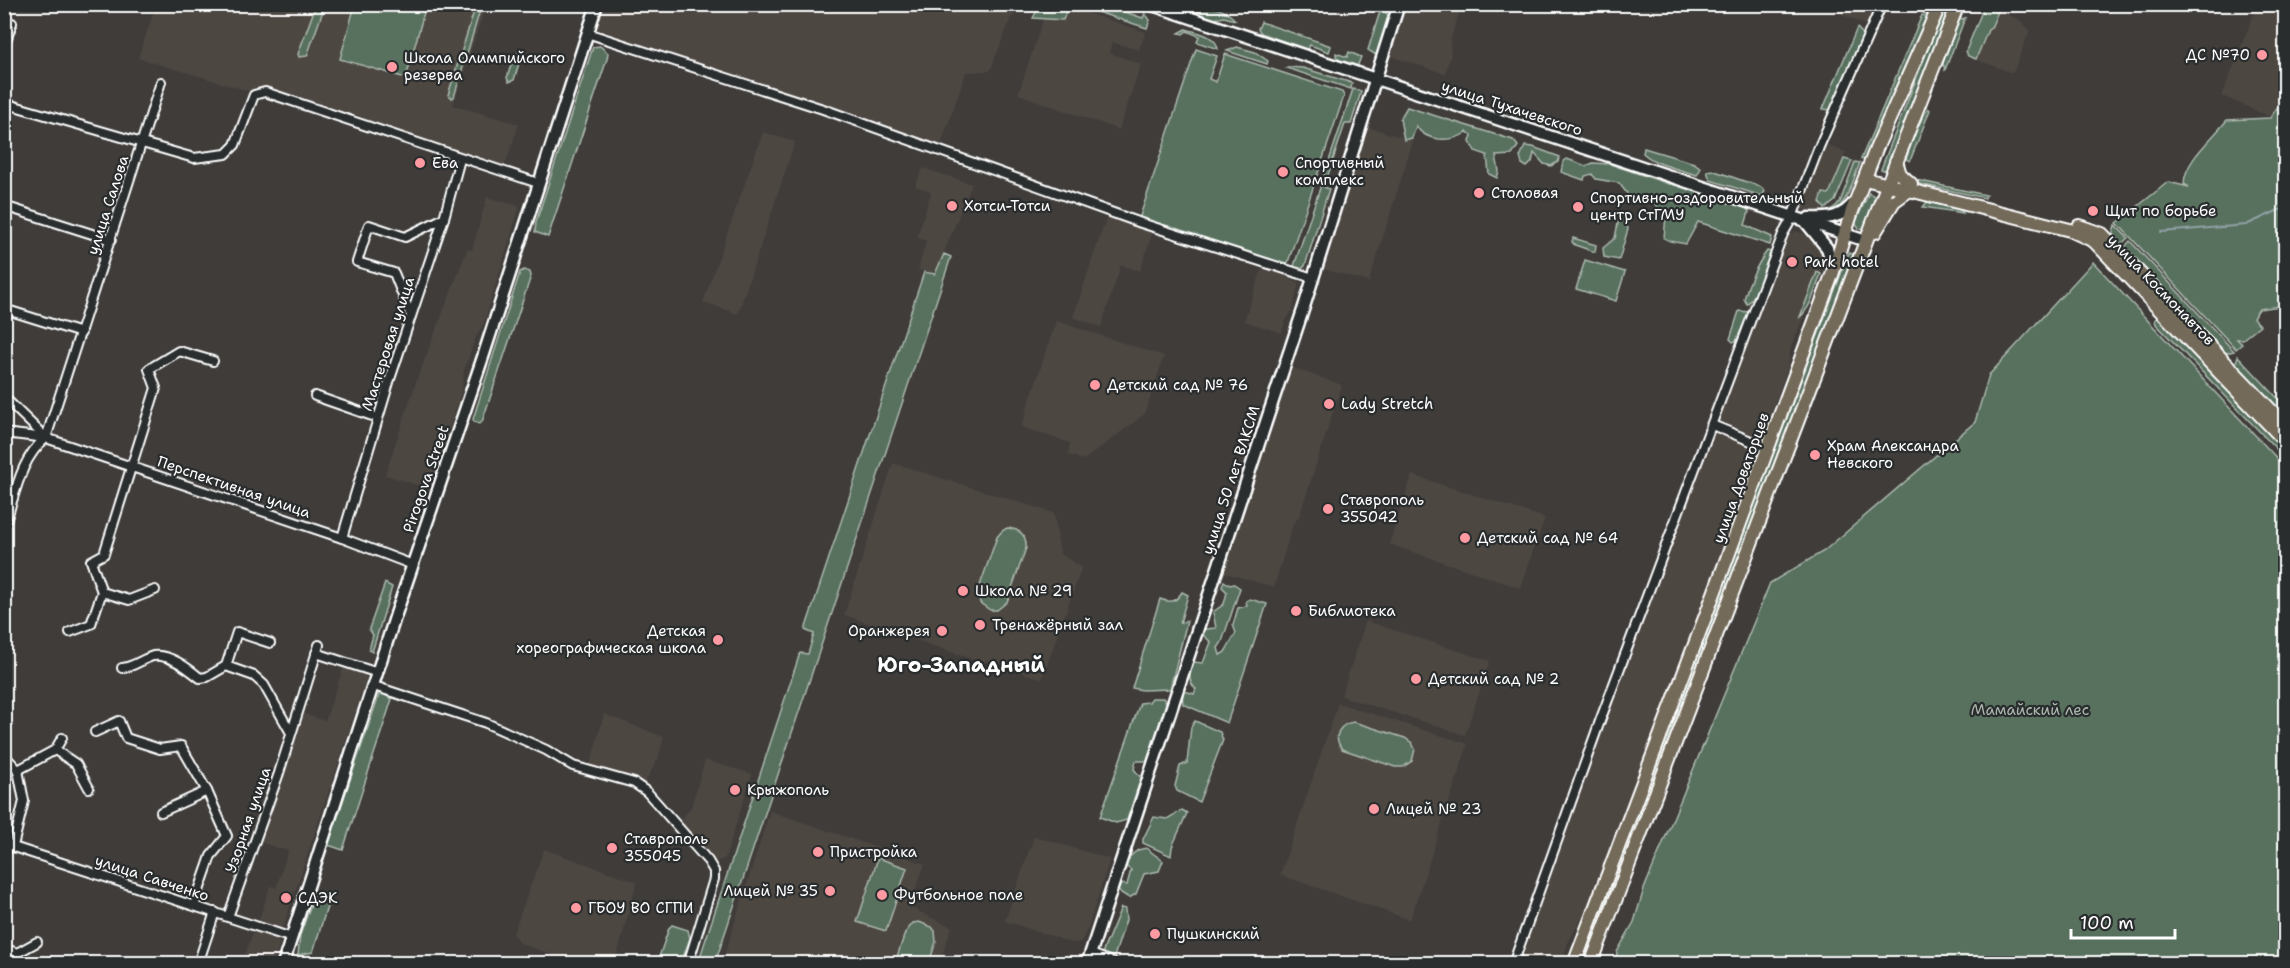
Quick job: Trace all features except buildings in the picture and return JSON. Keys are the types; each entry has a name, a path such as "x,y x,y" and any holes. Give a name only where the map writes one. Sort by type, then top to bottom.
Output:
{"main road":[{"path":"1592,963 1866,241 1885,182 1896,161 1958,4"},
{"name":"улица Доваторцев","path":"1574,963 1834,270 1857,198 1938,9"},
{"path":"1896,161 1900,174 1909,188"},
{"path":"1866,176 1909,188"},
{"path":"1866,241 1877,230 1894,201 1909,188"},
{"name":"улица Космонавтов","path":"1909,188 2071,222 2102,234 2286,426"},
{"name":"улица Космонавтов","path":"1909,188 2070,230 2094,241 2286,442"}],"street":[{"name":"Pirogova Street","path":"283,963 597,4"},
{"name":"улица Тухачевского","path":"1149,4 1866,241"},
{"name":"улица 50 лет ВЛКСМ","path":"1089,958 1313,278 1399,4"},
{"path":"1798,219 1819,147 1882,4"},
{"path":"1918,4 1938,9"},
{"path":"4,46 12,23"},
{"path":"587,33 823,109 1141,223 1313,278"},
{"path":"4,103 142,143 161,82"},
{"name":"улица Салова","path":"4,527 27,457 46,438 142,143 194,158 226,154 235,145 254,95 265,92 460,159 538,183"},
{"name":"Мастеровая улица","path":"342,538 378,418 444,218 460,159"},
{"path":"1513,963 1604,711 1783,234 1791,220 1833,219 1844,212 1857,198"},
{"path":"4,206 111,240"},
{"path":"411,316 394,273 357,262 369,225 405,237 444,218"},
{"path":"1798,219 1827,248 1834,270"},
{"path":"4,309 81,333"},
{"path":"70,632 91,624 102,592 91,561 104,554 156,388 149,369 179,351 213,361"},
{"path":"315,396 378,418"},
{"name":"Перспективная улица","path":"4,398 46,438"},
{"path":"1712,425 1768,448"},
{"name":"Перспективная улица","path":"4,432 46,438 342,538 413,565"},
{"path":"102,592 129,600 155,590"},
{"path":"122,668 130,668 154,656 171,660 188,668 200,678 207,677 226,666 237,632 270,643"},
{"name":"Узорная улица","path":"228,917 317,649 378,673"},
{"path":"226,666 254,676 264,684 291,733"},
{"path":"374,686 486,723 546,750 573,766 634,783 647,792 708,861 714,871 712,889 688,963"},
{"name":"Узорная улица","path":"95,732 119,721 126,738 159,749 181,746 207,791 227,836 211,856 194,905"},
{"path":"18,770 55,750 62,738"},
{"path":"55,750 76,764 89,788"},
{"path":"4,755 18,770 24,801 4,857"},
{"path":"161,812 207,791"},
{"name":"улица Савченко","path":"8,845 291,938"},
{"path":"198,963 215,912"},
{"path":"14,963 17,953 37,942"},
{"path":"4,948 17,953"},
{"path":"1089,958 1117,963"}],"shaded area":[{"path":"156,5 486,5 453,105 519,124 504,168 370,124 363,117 261,89 252,92 138,58"},
{"path":"604,5 1025,5 1011,18 990,71 966,72 940,148 597,33 595,30"},
{"path":"1048,5 1062,5 1146,32 1139,50 1112,42 1109,53 1141,64 1119,130 1018,94"},
{"path":"1407,5 1462,5 1450,41 1451,55 1445,74 1390,56"},
{"path":"1827,5 1879,5 1870,27 1826,7"},
{"path":"1985,5 2018,19 2030,30 2013,73 1965,56"},
{"name":"ДС №70","path":"2257,5 2285,15 2285,103 2280,101 2270,117 2222,96"},
{"path":"1368,127 1413,141 1369,282 1323,269"},
{"path":"763,132 795,142 738,314 703,302"},
{"path":"1819,142 1846,152 1820,214 1793,208"},
{"path":"923,168 972,184 935,274 918,270 926,241 917,237 931,192 915,186"},
{"path":"487,197 520,206 484,323 476,337 464,370 462,390 430,489 385,475 416,382 467,250 472,250"},
{"path":"1109,217 1153,232 1140,271 1121,265 1101,327 1073,317 1106,219"},
{"path":"1795,231 1808,235 1820,244 1824,265 1791,348 1788,367 1728,538 1587,909 1569,941 1561,963 1517,964 1637,632 1785,240"},
{"path":"1262,269 1285,275 1299,283 1293,309 1285,322 1282,333 1244,321"},
{"name":"Детский сад № 76","path":"1056,321 1164,356 1145,414 1084,460 1068,455 1070,443 1021,427"},
{"path":"1290,367 1342,385 1299,517 1293,524 1274,587 1225,573 1223,568 1286,370"},
{"name":"Школа № 29","path":"893,463 1054,513 1060,554 1082,567 1042,679 986,661 983,663 844,615"},
{"path":"1412,475 1545,518 1520,588 1389,544"},
{"name":"Детский сад № 2","path":"1366,621 1490,661 1465,735 1341,696"},
{"path":"344,666 362,671 366,674 366,680 284,925 281,929 276,929 258,923 270,886 276,888 288,851 256,841 298,712 325,721"},
{"name":"Лицей № 23","path":"1338,703 1468,744 1410,920 1280,875"},
{"path":"604,714 664,737 658,759 644,784 590,766"},
{"path":"705,760 752,774 725,859 712,863 677,824 691,807"},
{"name":"Лицей № 35","path":"770,811 925,864 909,907 952,927 939,963 735,964 723,960"},
{"path":"1034,836 1110,859 1088,928 1081,942 1072,943 1005,921"},
{"name":"ГБОУ ВО СГПИ","path":"544,849 637,882 615,963 575,963 519,943 513,934"},
{"path":"254,930 278,940 280,944 273,963 242,963"},
{"path":"1399,956 1435,961 1465,957 1482,963 1397,963"}],"green space":[{"path":"1040,4 1069,5 1063,20 1033,18"},
{"path":"1196,4 1214,7 1229,14 1235,20 1224,17 1214,19 1171,5"},
{"path":"1985,4 1999,9 1976,59 1968,56 1966,51"},
{"path":"316,5 325,5 307,56 299,57 298,54"},
{"path":"355,5 426,5 406,78 340,59"},
{"path":"1075,5 1104,5 1143,18 1145,13 1150,20 1147,28"},
{"path":"1382,5 1389,5 1386,13 1389,17 1376,55 1368,50"},
{"path":"1945,5 1951,5 1886,171 1881,169"},
{"path":"481,7 452,98 448,95 475,8"},
{"path":"1922,15 1927,16 1926,20 1865,160 1861,159"},
{"path":"1965,18 1945,70 1943,63 1958,20"},
{"path":"1261,22 1331,46 1329,52 1310,45 1307,50 1261,33 1258,29"},
{"path":"1857,28 1863,34 1860,44 1833,107 1830,110 1823,109"},
{"path":"1186,29 1210,38 1217,44 1218,49 1197,42 1199,36 1187,31 1183,34 1179,33"},
{"path":"600,46 608,53 607,59 548,237 535,232 536,222 593,47"},
{"path":"1237,47 1255,52 1268,61 1267,64 1227,51"},
{"path":"1196,49 1217,56 1209,79 1216,82 1225,54 1342,92 1344,96 1286,268 1139,219"},
{"path":"1349,52 1361,57 1357,67 1339,60 1336,56 1336,53 1347,57"},
{"path":"518,53 521,57 514,80 509,82 507,78 514,55"},
{"path":"1286,68 1303,68 1352,83 1351,89"},
{"path":"1353,89 1361,91 1360,95 1351,124 1345,124 1324,187 1329,189 1305,266 1301,269 1293,269"},
{"path":"2281,102 2286,104 2285,307 2259,309 2253,318 2260,325 2243,339 2237,339 2242,344 2236,349 2117,223 2168,182 2189,187 2184,184 2185,175 2194,158 2227,120 2270,118"},
{"path":"1407,107 1513,140 1518,146 1512,155 1496,156 1499,171 1497,178 1489,174 1487,155 1475,151 1470,142 1472,135 1467,132 1454,138 1440,139 1426,135 1416,126 1412,138 1404,140 1400,119"},
{"path":"1928,108 1930,110 1910,161 1906,159 1917,128"},
{"path":"1525,146 1560,157 1558,162 1551,166 1544,164 1534,153 1532,162 1527,167 1522,164 1520,157"},
{"path":"1644,148 1694,163 1701,168 1697,175 1668,166 1648,157 1643,153"},
{"path":"1567,159 1586,166 1593,163 1610,164 1669,184 1681,185 1747,209 1749,212 1745,225 1772,237 1770,245 1698,222 1686,244 1670,241 1664,238 1666,215 1650,199 1644,202 1632,200 1619,183 1596,179 1592,174 1585,176 1584,180 1561,172 1563,162"},
{"path":"1844,159 1852,161 1835,201 1825,209 1820,202 1823,193 1829,194"},
{"path":"1855,162 1860,163 1845,200 1827,214 1840,202"},
{"path":"1712,170 1761,187 1765,191 1762,196 1710,180 1707,171"},
{"path":"1916,180 1986,195 1985,198 1915,183"},
{"path":"1869,193 1876,197 1865,228 1859,229 1855,223"},
{"path":"1927,202 1959,208 1963,213 1923,207"},
{"path":"1624,214 1628,229 1619,260 1604,257 1603,248 1615,238 1619,218"},
{"path":"2115,225 2128,238 2120,245 2112,236"},
{"path":"1573,238 1596,245 1595,252 1575,245 1572,242"},
{"path":"2130,241 2234,351 2226,353 2220,350 2124,248"},
{"path":"1767,251 1771,252 1765,273 1755,294 1747,304 1744,299 1748,286"},
{"path":"1849,253 1855,255 1586,963 1581,963"},
{"path":"944,254 951,257 715,963 698,963 800,653 808,654 814,634 805,630 924,272 935,274"},
{"path":"1585,260 1625,272 1616,301 1576,289"},
{"name":"Мамайский лес","path":"2093,262 2285,467 2285,963 1615,963 1617,952 1634,922 1644,889 1770,583 1824,551 1975,422 1989,375"},
{"path":"524,270 530,272 531,276 482,422 479,424 473,419 520,272"},
{"path":"1817,272 1821,274 1815,291 1800,317"},
{"path":"1739,311 1749,312 1736,341 1733,342 1730,339"},
{"path":"2158,317 2172,328 2285,448 2285,458 2156,324 2155,320"},
{"path":"2238,356 2285,406 2285,418 2238,368 2236,362"},
{"path":"1007,528 1022,534 1026,548 1007,602 997,610 990,610 980,603 978,591 997,537"},
{"path":"1224,581 1240,588 1218,648 1220,655 1225,652 1236,633 1233,625 1238,608 1247,606 1246,601 1250,599 1267,604 1227,723 1183,704 1182,690 1194,694 1196,689 1190,680 1190,673 1193,662 1203,663 1211,642 1203,635 1206,629 1216,628 1213,612 1224,604 1227,592 1222,587"},
{"path":"385,583 392,587 372,652 369,650 373,635 369,629"},
{"path":"1182,592 1188,595 1180,623 1187,621 1170,689 1132,688 1160,599 1172,601"},
{"path":"383,694 392,699 343,850 328,845 379,695"},
{"path":"1152,698 1163,698 1167,704 1147,761 1136,761 1134,769 1141,778 1127,820 1116,823 1100,817 1140,703 1149,702"},
{"path":"1195,721 1220,732 1223,740 1199,802 1177,791 1175,786 1180,766 1187,763 1191,727"},
{"path":"1354,722 1405,738 1412,743 1415,749 1412,761 1403,767 1395,767 1342,749 1337,735 1344,725"},
{"path":"1182,810 1187,813 1172,847 1171,856 1143,843 1154,817 1167,819"},
{"path":"1146,848 1163,861 1159,871 1144,874 1136,894 1129,898 1118,891 1121,884 1127,885 1131,870 1124,865 1124,861 1138,850"},
{"name":"Футбольное поле","path":"878,858 907,868 886,931 857,922"},
{"path":"320,892 331,894 313,952 298,955 300,935 315,894"},
{"path":"1121,908 1125,909 1126,920 1111,960 1103,955 1103,951"},
{"path":"919,922 932,927 935,931 936,942 929,963 895,963 905,933 913,923"},
{"path":"672,925 688,930 690,938 681,963 657,963 669,928"}],"waterway":[{"path":"2161,232 2246,225 2286,209"}],"place":[{"name":"ДС №70","path":"2262,55"},
{"name":"Школа Олимпийского резерва","path":"392,67"},
{"name":"Ева","path":"420,163"},
{"name":"Спортивный комплекс","path":"1283,172"},
{"name":"Столовая","path":"1479,193"},
{"name":"Хотси-Тотси","path":"952,206"},
{"name":"Спортивно-оздоровительный центр СтГМУ","path":"1578,207"},
{"name":"Щит по борьбе","path":"2093,211"},
{"name":"Park hotel","path":"1792,262"},
{"name":"Детский сад № 76","path":"1095,385"},
{"name":"Lady Stretch","path":"1329,404"},
{"name":"Храм Александра Невского","path":"1815,455"},
{"name":"Ставрополь 355042","path":"1328,509"},
{"name":"Детский сад № 64","path":"1465,538"},
{"name":"Школа № 29","path":"963,591"},
{"name":"Библиотека","path":"1296,611"},
{"name":"Тренажёрный зал","path":"980,625"},
{"name":"Оранжерея","path":"942,631"},
{"name":"Детская хореографическая школа","path":"718,640"},
{"name":"Детский сад № 2","path":"1416,679"},
{"name":"Крыжополь","path":"735,790"},
{"name":"Лицей № 23","path":"1374,809"},
{"name":"Ставрополь 355045","path":"612,848"},
{"name":"Пристройка","path":"818,852"},
{"name":"Лицей № 35","path":"830,891"},
{"name":"Футбольное поле","path":"882,895"},
{"name":"СДЭК","path":"286,898"},
{"name":"ГБОУ ВО СГПИ","path":"576,908"},
{"name":"Пушкинский","path":"1155,934"}],"district":[{"name":"Юго-Западный","path":"961,665"}]}
